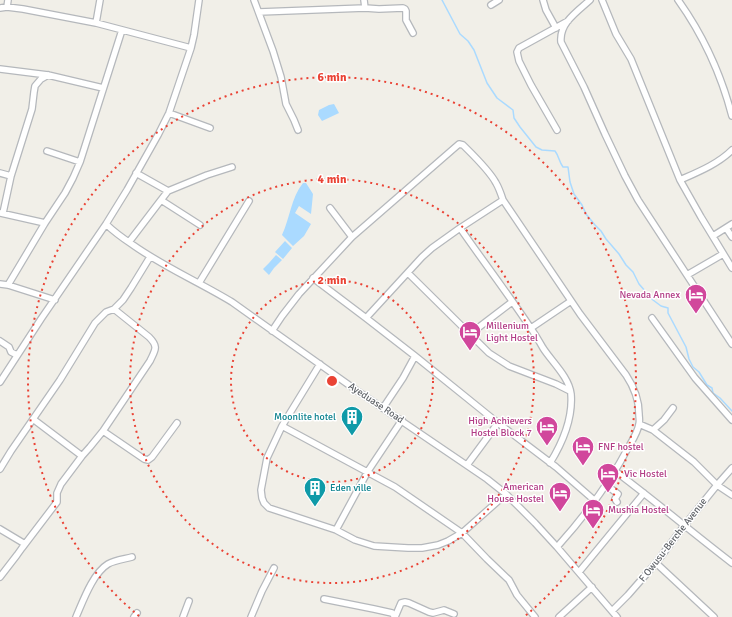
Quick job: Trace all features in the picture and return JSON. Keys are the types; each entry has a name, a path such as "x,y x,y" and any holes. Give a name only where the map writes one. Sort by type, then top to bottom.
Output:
{"street":[{"path":"7,7 8,0"},
{"path":"96,23 100,0"},
{"path":"0,382 106,224 158,135 169,113 191,48 199,0"},
{"path":"254,0 281,77 286,104 298,130"},
{"path":"364,0 365,8"},
{"path":"491,5 499,0"},
{"path":"543,0 556,28"},
{"path":"590,0 568,21 562,31 561,42 584,87 625,176 649,217 732,344"},
{"path":"602,0 616,34 631,59 680,180 732,268"},
{"path":"678,0 704,41 718,73 732,116"},
{"path":"0,8 7,7 23,9 96,23 191,48"},
{"path":"259,12 365,8 405,9 406,20 412,33"},
{"path":"557,130 531,85 519,61 517,52 519,48 568,21"},
{"path":"8,284 73,178 80,162 122,30"},
{"path":"0,69 48,75 104,88"},
{"path":"45,223 2,213 11,176 32,109 35,86 48,75"},
{"path":"169,113 210,128"},
{"path":"272,331 292,303 313,278 352,237 461,144 496,181 503,200 580,314 626,374 637,396 639,424 630,444 606,485 557,548"},
{"path":"680,180 706,168 724,157 732,150"},
{"path":"47,151 80,162"},
{"path":"129,242 168,191 207,175 232,168"},
{"path":"0,173 11,176"},
{"path":"136,173 168,191"},
{"path":"162,200 200,225"},
{"path":"366,318 432,248 503,200"},
{"path":"199,283 249,201"},
{"path":"330,208 352,237"},
{"name":"Ayeduase Road","path":"106,224 150,257 232,302 487,479 506,494 535,523 617,617"},
{"path":"713,236 732,224"},
{"path":"460,228 565,378 570,391 570,418 563,440 550,463"},
{"path":"726,228 732,237"},
{"path":"687,276 723,254"},
{"path":"0,469 2,461 34,419 66,371 95,323 106,312 114,309 123,300 150,257"},
{"path":"408,273 489,353 505,364 570,391"},
{"path":"313,278 415,356 550,463 594,500"},
{"path":"0,284 8,284 55,300"},
{"path":"531,328 571,301"},
{"path":"470,334 512,302"},
{"path":"0,577 57,502 57,493 61,484 103,431 150,361 156,347 149,337 114,309"},
{"path":"652,318 695,378 732,420"},
{"path":"0,341 8,347 11,352 17,355"},
{"path":"383,408 403,378 415,356"},
{"path":"320,364 282,426 267,458 261,490 264,503 270,508 336,530 355,540 374,546 422,548 438,545 462,533 506,494"},
{"path":"653,430 664,420 673,408"},
{"path":"34,419 82,456"},
{"path":"336,530 368,472 402,420"},
{"path":"103,431 148,460 152,457 177,423"},
{"path":"467,465 498,423"},
{"path":"639,424 653,430 694,462 717,484 732,495"},
{"path":"282,426 395,486 462,533 486,559 509,580 517,595 535,617"},
{"name":"F Owusu-Berche Avenue","path":"612,611 656,563 717,484 732,468"},
{"path":"615,471 732,563"},
{"path":"606,485 618,494 614,499 617,502"},
{"path":"579,572 644,493"},
{"path":"0,529 25,544"},
{"path":"76,617 88,588 105,566 110,563 132,557"},
{"path":"656,563 714,617"},
{"path":"251,617 274,568"},
{"path":"559,617 592,587"},
{"path":"324,599 392,613 395,617 401,603 405,602 433,613 444,610 454,614"},
{"path":"183,617 189,601"}],"water":[{"path":"334,104 339,113 322,121 318,115 319,110"},
{"path":"303,183 306,183 313,194 311,214 299,206 295,213 311,224 304,236 293,246 282,235 293,202"},
{"path":"285,241 292,248 283,259 275,252"},
{"path":"276,255 282,260 269,275 263,269"}],"waterway":[{"path":"442,0 460,34 468,41 474,50 487,83 497,98 513,110 514,118 536,147 542,150 555,151 563,167 568,167 570,182 574,194 582,205 586,214 633,272 639,284 653,300 661,306 668,308 668,313 686,347 693,367 699,372 707,385 712,388 713,393 732,411"}],"place":[{"name":"Nevada Annex","path":"696,314"},
{"name":"Millenium Light Hostel","path":"470,352"},
{"name":"Moonlite hotel","path":"352,436"},
{"name":"High Achievers Hostel Block 7","path":"547,446"},
{"name":"FNF hostel","path":"583,466"},
{"name":"Vic Hostel","path":"608,494"},
{"name":"Eden ville","path":"315,508"},
{"name":"American House Hostel","path":"560,512"},
{"name":"Mushia Hostel","path":"593,530"}]}
